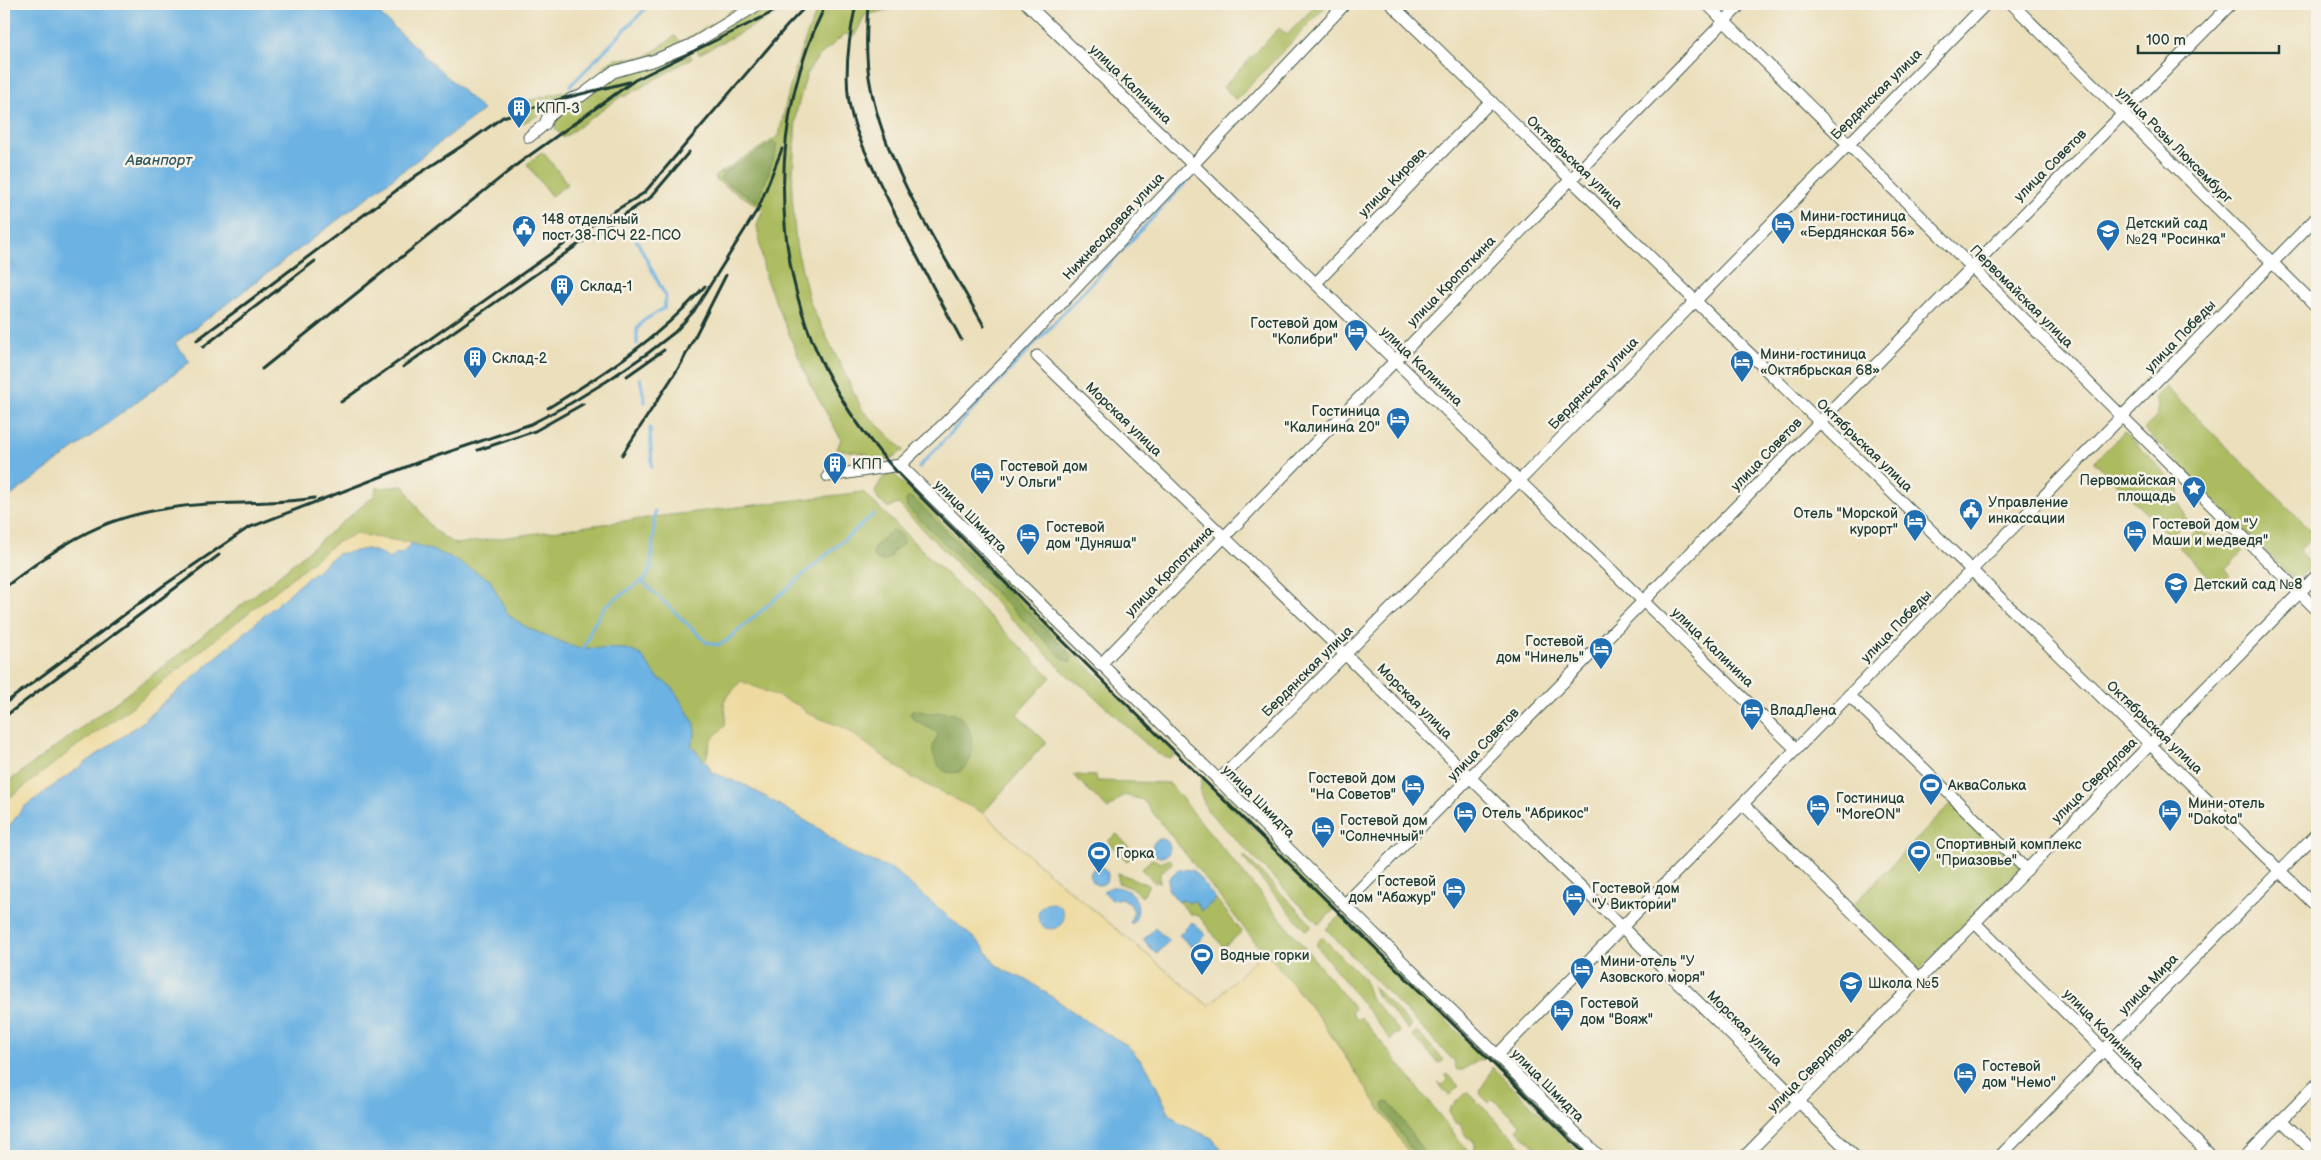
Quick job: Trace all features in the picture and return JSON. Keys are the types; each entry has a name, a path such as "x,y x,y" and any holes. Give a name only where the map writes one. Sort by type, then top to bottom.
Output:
{"street":[{"path":"529,137 545,124 548,117 571,100 582,96 613,72 655,60 691,45 759,4"},
{"name":"улица Калинина","path":"1027,4 1796,749"},
{"name":"Нижнесадовая улица","path":"900,465 1024,343 1345,4"},
{"name":"Октябрьская улица","path":"1391,4 2317,907"},
{"name":"Первомайская улица","path":"1707,4 2317,610"},
{"name":"улица Кропоткина","path":"1100,664 1741,4"},
{"name":"Бердянская улица","path":"1218,781 1519,480 1986,4"},
{"name":"улица Розы Люксембург","path":"2012,4 2317,308"},
{"name":"улица Советов","path":"1344,905 2231,4"},
{"name":"улица Кирова","path":"1316,283 1491,101"},
{"name":"улица Победы","path":"1496,1055 2317,217"},
{"name":"Морская улица","path":"1037,356 1345,654 1854,1156"},
{"path":"828,476 900,465"},
{"name":"улица Шмидта","path":"900,465 1599,1156"},
{"name":"улица Свердлова","path":"1745,1156 2317,575"},
{"path":"1849,695 2027,870"},
{"path":"1743,804 1920,979"},
{"name":"улица Мира","path":"2000,1156 2317,833"},
{"name":"улица Калинина","path":"1975,923 2211,1156"},
{"path":"2246,1156 2317,1084"},
{"path":"2281,1120 2317,1156"}],"green space":[{"path":"739,4 749,4 692,39 646,59 603,67 615,59 646,57 675,36 681,42 718,21"},
{"path":"764,4 796,4 699,54 695,47"},
{"path":"809,4 892,4 899,7 865,15 855,35 845,34 818,57 807,73 796,113 792,193 796,245 810,303 863,411 904,450 890,459 874,464 868,454 837,449 841,439 810,384 765,277 757,225 763,209 716,180 715,176 779,136 794,72 817,11"},
{"path":"1317,4 1328,4 1236,100 1223,87 1279,28 1287,35"},
{"path":"688,51 692,58 624,97 623,95 563,138 551,123 611,78 653,67"},
{"path":"579,88 549,110 519,125 506,106"},
{"path":"774,142 776,143 776,152 758,202 720,179 724,173"},
{"path":"543,152 568,184 551,196 527,164"},
{"path":"2166,387 2315,534 2299,551 2312,565 2296,582 2144,429 2158,412 2155,398"},
{"path":"2124,432 2179,487 2179,502 2187,520 2170,537 2094,462"},
{"path":"892,472 1172,750 1174,756 1169,758 1156,753 1084,687 1069,677 898,504 888,508 878,500 875,492 881,480"},
{"path":"404,486 432,527 439,534 457,544 654,517 863,492 1051,677 1017,714 1046,742 983,813 911,777 846,729 809,714 798,705 779,698 731,693 727,696 724,703 726,720 723,730 707,751 709,766 411,543 355,534 336,543 124,713 4,802 4,785 151,676 266,586 375,495 376,488"},
{"path":"909,497 915,500 1067,650 1071,657 1071,662 1065,660 907,507 906,500"},
{"path":"893,529 903,537 903,544 893,551 890,558 883,561 875,558 873,554 875,546"},
{"path":"2196,530 2213,537 2230,538 2243,551 2225,570 2230,575 2219,586 2179,547"},
{"path":"912,710 928,713 950,713 963,719 971,735 972,749 970,760 965,767 958,772 950,773 943,770 937,763 933,751 938,733 913,719 910,713"},
{"path":"1073,775 1096,776 1097,781 1169,783 1355,1009 1351,1012 1357,1020 1361,1017 1472,1156 1411,1156 1320,1018 1268,954 1263,952 1143,800 1124,795 1108,809"},
{"path":"1202,778 1335,909 1319,924 1207,810 1200,793"},
{"path":"1223,792 1339,908 1338,909 1219,793"},
{"path":"1953,802 2020,867 1918,971 1852,906"},
{"path":"1117,834 1135,854 1127,861 1108,841"},
{"path":"1244,855 1311,924 1310,929 1305,930 1242,857"},
{"path":"1152,859 1161,863 1170,859 1172,863 1160,873 1160,883 1158,881 1155,883 1141,869"},
{"path":"1118,873 1149,885 1142,897 1132,888 1118,883"},
{"path":"1216,899 1242,932 1223,947 1199,916 1190,914 1179,902 1194,900 1202,911"},
{"path":"1341,910 1592,1156 1588,1156"},
{"path":"1340,915 1485,1059 1476,1061 1463,1070 1457,1070 1454,1061 1326,929"},
{"path":"1322,937 1364,979 1370,997 1400,1032 1397,1035 1395,1033 1391,1040 1317,946 1317,942"},
{"path":"1372,985 1411,1025 1409,1030 1376,995"},
{"path":"1416,1031 1444,1060 1441,1063 1412,1035"},
{"path":"1492,1067 1583,1156 1544,1156 1517,1130 1521,1125 1493,1099 1489,1103 1480,1094"},
{"path":"1447,1074 1459,1086 1449,1096 1437,1082 1441,1085 1445,1084 1447,1080 1445,1075"},
{"path":"1465,1093 1469,1093 1531,1156 1480,1156 1475,1149 1475,1142 1467,1137 1460,1124 1455,1123 1449,1113 1450,1108"},
{"path":"1387,1102 1392,1105 1426,1156 1416,1156 1385,1111 1383,1104"}],"sand":[{"path":"355,534 412,543 403,553 389,559 380,553 367,549 163,702 141,723 24,807 4,833 4,802 124,713 336,543"},
{"path":"741,681 798,705 809,714 846,729 911,777 983,813 1043,868 1209,1006 1263,952 1268,954 1320,1019 1411,1156 1226,1156 1212,1138 1178,1123 1169,1113 1148,1069 1127,1045 1095,1027 1029,981 1005,971 994,963 982,945 954,922 865,859 847,851 821,830 747,786 711,772 704,761 711,740 725,726 724,701"}],"water":[{"name":"Аванпорт","path":"4,4 369,4 483,110 175,343 190,362 4,501"},
{"path":"412,543 448,556 490,580 507,613 532,630 577,648 627,649 641,655 657,677 672,687 695,724 695,736 691,745 709,766 711,772 747,786 821,830 847,851 892,869 982,945 994,963 1005,971 1029,981 1095,1027 1127,1045 1148,1069 1169,1113 1178,1123 1212,1138 1226,1156 4,1156 4,833 24,807 141,723 337,554 367,549 380,553 389,559 395,554 403,553"},
{"path":"1157,839 1165,839 1170,844 1168,855 1157,857 1152,852 1152,844"},
{"name":"Горка","path":"1095,867 1103,867 1108,872 1106,883 1095,885 1090,880 1090,872"},
{"path":"1179,869 1193,870 1216,899 1202,911 1194,900 1190,903 1183,900 1179,902 1168,889 1169,878"},
{"path":"1112,887 1126,890 1135,899 1138,911 1132,924 1130,922 1134,911 1129,902 1121,898 1112,900 1103,891"},
{"path":"1051,903 1060,907 1064,916 1060,925 1051,929 1042,925 1038,916 1042,907"},
{"path":"1192,922 1206,935 1193,948 1179,935"},
{"path":"1155,928 1169,941 1157,954 1143,940"}],"waterway":[{"path":"570,86 650,4"},
{"path":"919,467 1190,178"},
{"path":"636,239 666,297 664,308 643,321 637,329 637,344"},
{"path":"640,378 645,402"},
{"path":"650,428 652,467"},
{"path":"583,652 591,629 605,606 646,578 651,568 655,511"},
{"path":"642,581 706,642 717,645 725,642 874,514"}],"railway":[{"path":"396,8 401,4"},
{"path":"262,369 519,163 635,80 769,14 785,4"},
{"path":"341,402 587,228 644,193 786,27 808,4"},
{"path":"826,4 808,47 794,93 786,139 784,187 786,234 794,280 807,326 825,369 852,416 882,456 1045,623 1587,1156"},
{"path":"856,4 849,41 847,78 849,102 857,131 887,198 961,339"},
{"path":"868,4 866,46 869,78 889,149 918,210 984,326"},
{"path":"197,340 417,175 503,117 557,100 629,82"},
{"path":"757,212 782,149"},
{"path":"403,367 586,239 650,198 689,152"},
{"path":"4,704 163,586 248,528 419,462 531,424 607,381 675,332 694,311 759,207"},
{"path":"203,347 315,261"},
{"path":"622,455 681,364 726,275"},
{"path":"548,408 591,381 651,338 705,286"},
{"path":"627,376 664,350"},
{"path":"478,450 535,431 583,404"},
{"path":"4,588 75,539 121,519 175,507 260,503 314,498"},
{"path":"4,717 219,555"}],"place":[{"name":"КПП-3","path":"519,129"},
{"name":"Мини-гостиница «Бердянская 56»","path":"1783,245"},
{"name":"148 отдельный пост 38-ПСЧ 22-ПСО","path":"524,248"},
{"name":"Детский сад №29 \"Росинка\"","path":"2108,252"},
{"name":"Склад-1","path":"562,307"},
{"name":"Гостевой дом \"Колибри\"","path":"1356,352"},
{"name":"Склад-2","path":"475,379"},
{"name":"Мини-гостиница «Октябрьская 68»","path":"1742,383"},
{"name":"Гостиница \"Калинина 20\"","path":"1398,440"},
{"name":"КПП","path":"835,485"},
{"name":"Гостевой дом \"У Ольги\"","path":"982,495"},
{"name":"Первомайская площадь","path":"2194,509"},
{"name":"Управление инкассации","path":"1971,531"},
{"name":"Отель \"Морской курорт\"","path":"1915,542"},
{"name":"Гостевой дом \"У Маши и медведя\"","path":"2135,553"},
{"name":"Гостевой дом \"Дуняша\"","path":"1028,556"},
{"name":"Детский сад №8","path":"2176,605"},
{"name":"Гостевой дом \"Нинель\"","path":"1601,670"},
{"name":"ВладЛена","path":"1752,731"},
{"name":"АкваСолька","path":"1931,806"},
{"name":"Гостевой дом \"На Советов\"","path":"1413,807"},
{"name":"Гостиница \"MoreON\"","path":"1818,827"},
{"name":"Мини-отель \"Dakota\"","path":"2170,832"},
{"name":"Отель \"Абрикос\"","path":"1465,834"},
{"name":"Гостевой дом \"Солнечный\"","path":"1323,849"},
{"name":"Спортивный комплекс \"Приазовье\"","path":"1919,873"},
{"name":"Горка","path":"1099,874"},
{"name":"Гостевой дом \"Абажур\"","path":"1454,910"},
{"name":"Гостевой дом \"У Виктории\"","path":"1574,917"},
{"name":"Водные горки","path":"1202,976"},
{"name":"Мини-отель \"У Азовского моря\"","path":"1582,990"},
{"name":"Школа №5","path":"1851,1004"},
{"name":"Гостевой дом \"Вояж\"","path":"1562,1032"},
{"name":"Гостевой дом \"Немо\"","path":"1965,1095"}]}
